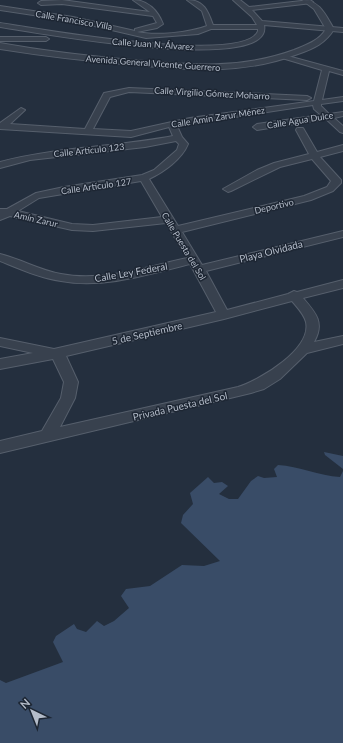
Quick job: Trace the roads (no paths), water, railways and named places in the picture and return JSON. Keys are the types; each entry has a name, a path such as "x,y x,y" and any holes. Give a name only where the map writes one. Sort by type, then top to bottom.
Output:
{"street":[{"path":"125,30 155,27 160,24 155,14 148,6 136,0"},
{"path":"190,0 205,10 210,27"},
{"path":"236,0 249,9 260,25"},
{"path":"26,12 44,2 60,1 155,14"},
{"path":"249,9 308,1 317,8 330,29"},
{"name":"Calle Francisco Villa","path":"0,8 73,19 147,36"},
{"name":"Calle Juan N. Álvarez","path":"0,25 83,38 134,44 201,48 228,47 256,38 262,30 260,25"},
{"name":"Calle Francisco Villa","path":"92,39 198,32 210,27 260,25 343,30"},
{"name":"Avenida General Vicente Guerrero","path":"0,46 77,58 207,68 247,66 265,63 284,57 319,42 327,36 330,29"},
{"name":"Calle Francisco Villa","path":"0,39 83,38"},
{"path":"284,57 342,72"},
{"path":"326,69 322,88 317,100 317,107 325,116 343,130"},
{"name":"Calle Virgilio Gómez Moharro","path":"88,131 107,96 129,90 317,100"},
{"path":"317,100 343,99"},
{"path":"317,100 343,113"},
{"name":"Calle Amín Zarur Ménez","path":"1,126 131,134 190,120 317,100"},
{"path":"1,126 21,110"},
{"name":"Calle Agua Dulce","path":"257,127 343,113"},
{"path":"172,124 181,141"},
{"path":"300,130 315,156"},
{"name":"Calle Artículo 123","path":"0,165 29,157 181,141"},
{"name":"Calle Artículo 127","path":"3,213 36,196 64,190 144,178 156,172 181,151 181,141"},
{"path":"228,189 277,165 343,148"},
{"name":"Deportivo","path":"176,230 307,198 330,189 336,184 336,180 315,156"},
{"name":"Calle Puesta del Sol","path":"144,178 196,264 224,315"},
{"name":"Amín Zarur","path":"3,213 72,227 93,228 169,219"},
{"name":"Playa Olvidada","path":"196,264 343,234"},
{"name":"Calle Ley Federal","path":"0,257 48,274 69,279 108,277 196,264"},
{"name":"5 de Septiembre","path":"0,342 58,354 224,315 343,284"},
{"path":"294,296 308,313 313,324 311,337 302,350"},
{"path":"302,350 343,340"},
{"name":"Privada Puesta del Sol","path":"0,447 238,392 260,385 279,374 302,350"},
{"path":"0,364 58,354 71,382 68,398 47,437"}],"water":[{"path":"324,452 343,456 343,469 325,455"},
{"path":"278,465 340,477 343,471 343,743 0,743 0,680 6,683 63,662 53,642 56,636 74,624 77,629 86,632 97,621 104,626 114,621 129,608 121,596 126,589 150,586 182,565 204,566 220,561 181,523 183,515 193,504 190,493 208,477 214,483 222,482 228,486 219,494 229,499 238,499 251,481 258,476 264,478 277,477 274,469"}]}
